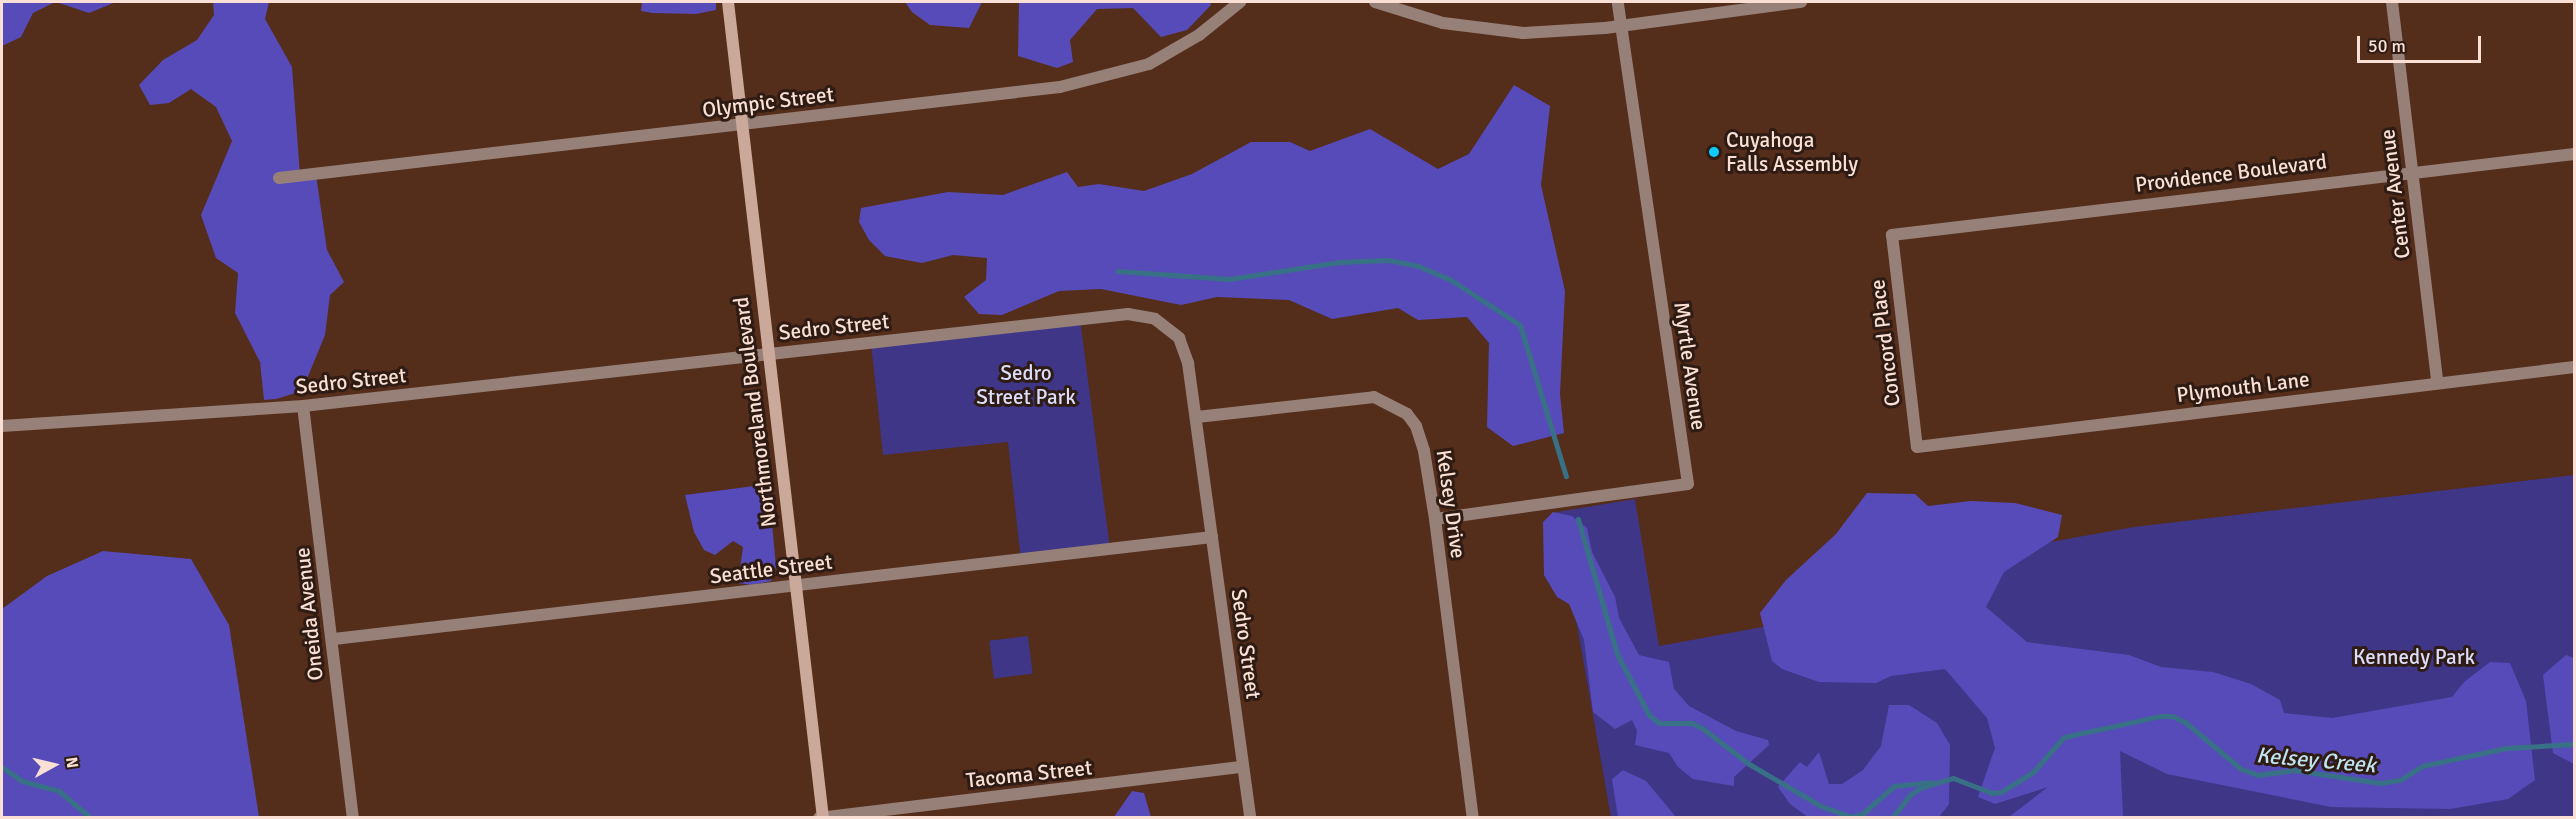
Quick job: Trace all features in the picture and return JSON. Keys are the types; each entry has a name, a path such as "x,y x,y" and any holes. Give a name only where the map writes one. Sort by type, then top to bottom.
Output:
{"street":[{"name":"Northmoreland Boulevard","path":"728,2 821,817"},
{"name":"Olympic Street","path":"279,178 1098,80 1170,53 1240,2"},
{"path":"1375,2 1425,18 1484,30 1562,33 1801,2"},
{"name":"Myrtle Avenue","path":"1435,519 1688,484 1618,2"},
{"name":"Center Avenue","path":"2392,2 2437,382"},
{"name":"Providence Boulevard","path":"1892,235 2574,154"},
{"name":"Concord Place","path":"1892,235 1917,447"},
{"name":"Sedro Street","path":"2,426 303,406 768,353 1142,315 1155,319 1179,338 1188,363 1250,818"},
{"name":"Plymouth Lane","path":"1917,447 2574,367"},
{"name":"Kelsey Drive","path":"1197,417 1361,397 1388,401 1407,414 1421,438 1435,519 1473,818"},
{"name":"Oneida Avenue","path":"303,406 334,639 353,818"},
{"name":"Seattle Street","path":"334,639 1212,537"},
{"name":"Tacoma Street","path":"821,817 1242,767"}],"green space":[{"name":"Sedro Street Park","path":"1080,319 1110,549 1021,561 1008,442 883,455 871,343"},
{"name":"Kennedy Park","path":"2574,475 2574,817 1611,817 1557,512 1635,499 1659,646 1833,614 1999,551 2134,527"},
{"path":"1028,636 1033,674 994,678 989,641"}],"shaded area":[{"path":"2,2 55,2 33,13 21,37 2,46"},
{"path":"56,2 116,2 89,13"},
{"path":"213,2 269,2 265,19 292,67 300,175 316,175 327,250 344,282 330,295 325,335 302,391 276,399 264,400 260,362 235,313 238,273 216,258 201,215 232,141 216,107 191,89 169,103 150,105 139,85 163,60 197,40 214,15"},
{"path":"642,2 716,2 716,10 696,14 652,13 641,11"},
{"path":"905,2 982,2 969,28 930,25 912,12"},
{"path":"1019,2 1210,2 1211,5 1187,30 1161,37 1133,8 1097,9 1070,40 1073,62 1057,68 1018,56"},
{"path":"1514,85 1550,106 1541,185 1565,291 1560,394 1564,433 1513,446 1487,427 1489,343 1467,317 1418,320 1398,308 1332,319 1289,300 1217,297 1181,305 1101,289 1059,291 1002,315 979,314 964,297 986,280 987,258 953,255 922,263 885,256 869,240 859,222 861,208 948,192 1003,195 1067,172 1078,187 1099,184 1144,191 1192,174 1251,142 1290,142 1310,151 1370,129 1438,169 1469,154"},
{"path":"762,485 769,490 776,567 771,581 752,585 738,583 743,547 733,541 715,555 704,550 694,532 685,495"},
{"path":"1867,493 1915,494 1928,506 1971,501 2015,503 2062,515 2058,537 2004,572 1986,607 2027,642 2129,655 2161,667 2213,672 2251,684 2280,700 2284,713 2332,718 2452,697 2464,682 2490,662 2510,663 2526,701 2535,780 2508,799 2450,809 2331,807 2167,774 2120,751 2123,817 2009,817 2048,787 1995,804 1978,797 1995,748 1987,718 1945,669 1891,676 1876,683 1819,682 1782,669 1772,661 1760,613 1786,580 1836,534"},
{"path":"1553,512 1572,516 1587,528 1592,552 1615,597 1619,618 1639,655 1669,662 1674,689 1689,706 1736,731 1768,740 1769,745 1734,777 1734,786 1693,779 1678,767 1669,753 1635,745 1637,731 1632,720 1615,729 1593,712 1584,640 1569,604 1557,597 1544,575 1543,522"},
{"path":"103,551 191,559 229,625 259,817 2,817 2,609 47,576"},
{"path":"2566,655 2574,658 2574,764 2553,753 2543,675"},
{"path":"1889,705 1909,705 1937,723 1950,745 1949,804 1939,817 1808,817 1790,804 1778,787 1800,762 1807,767 1819,752 1829,784 1842,784 1863,770 1881,746"},
{"path":"1623,770 1646,781 1676,817 1618,817 1612,779"},
{"path":"1132,791 1144,793 1151,817 1114,817"}],"waterway":[{"path":"1118,271 1229,279 1340,262 1388,260 1418,266 1451,280 1520,325 1566,476"},
{"path":"1578,519 1617,654 1649,715 1659,723 1692,723 1749,764 1821,806 1851,817 1862,814 1894,786 1931,782"},
{"name":"Kelsey Creek","path":"1892,818 1910,795 1922,787 1953,778 1992,793 2001,792 2033,772 2064,737 2160,716 2172,716 2185,722 2241,769 2258,775 2294,770 2380,783 2400,780 2422,766 2506,748 2574,744"},
{"name":"Kelsey Creek","path":"2,767 22,781 59,791 91,818"}],"place":[{"name":"Cuyahoga Falls Assembly","path":"1714,152"}]}
